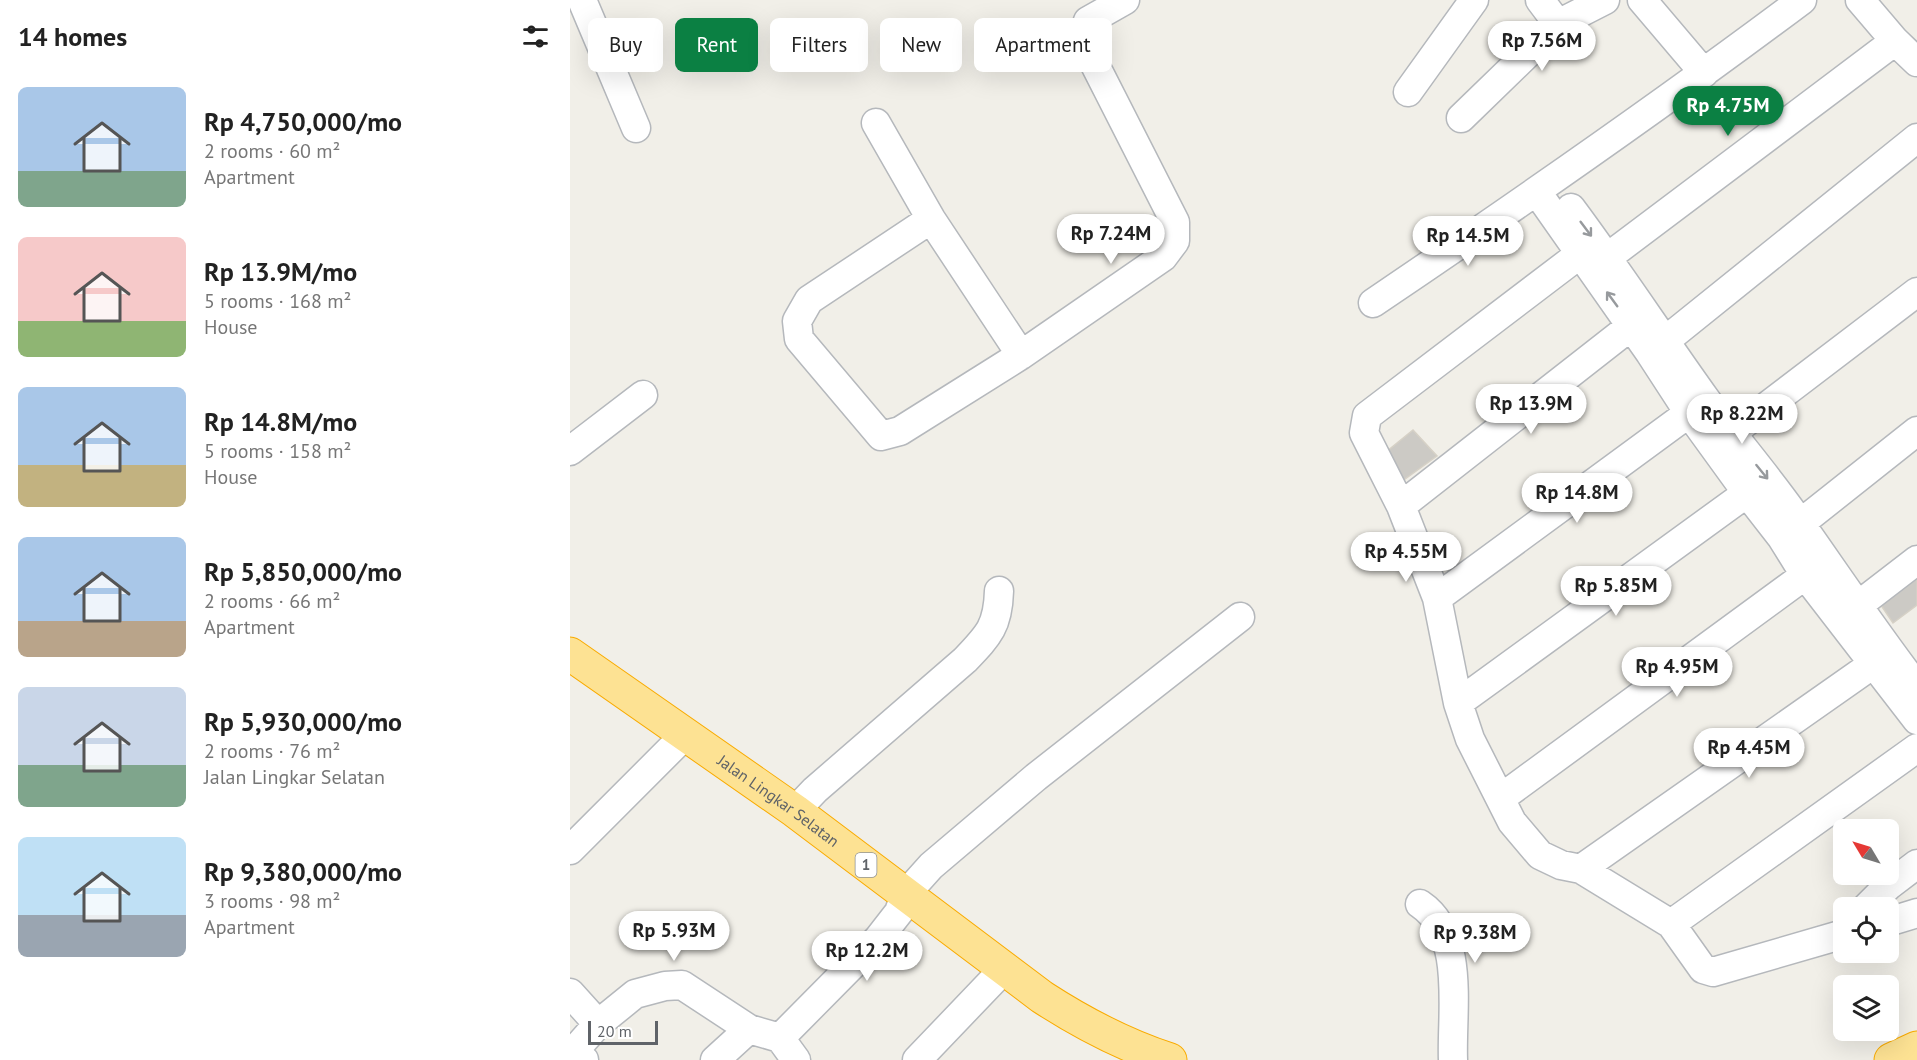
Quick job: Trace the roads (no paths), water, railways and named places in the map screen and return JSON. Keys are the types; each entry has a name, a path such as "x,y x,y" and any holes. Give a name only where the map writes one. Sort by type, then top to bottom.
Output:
{"highway":[{"name":"Jalan Lingkar Selatan","path":"570,654 795,812 1065,1012 1122,1042 1170,1060"},
{"path":"1890,1060 1917,1048"}],"street":[{"path":"582,0 636,128"},
{"path":"931,219 809,300 797,321 799,339 881,435 900,432 1021,355 1163,257 1175,241 1175,222 1088,51 1083,35 1088,21 1125,0"},
{"path":"1408,92 1474,0"},
{"path":"1540,0 1558,24"},
{"path":"1461,118 1558,24 1605,0"},
{"path":"1642,0 1704,73"},
{"path":"1373,303 1544,187 1802,0"},
{"path":"1861,0 1895,41 1917,62"},
{"path":"1833,937 1713,972 1703,969 1671,924 1581,869 1561,865 1540,855 1512,822 1470,740 1458,703 1437,598 1401,506 1364,433 1367,416 1593,260 1895,41"},
{"path":"876,123 931,219 1021,355"},
{"path":"1657,347 1917,138"},
{"path":"1544,187 1593,260 1723,440 1747,493 1791,531"},
{"path":"1593,260 1631,326 1657,347 1689,413 1723,440 1774,487 1791,531 1881,658 1917,720"},
{"path":"1723,440 1917,292"},
{"path":"1401,506 1631,326"},
{"path":"570,451 643,395"},
{"path":"1437,598 1689,413"},
{"path":"1791,531 1917,431"},
{"path":"1458,703 1747,493"},
{"path":"1848,613 1917,560"},
{"path":"1501,798 1815,567"},
{"path":"795,812 815,790 965,660 986,638 998,612 999,591"},
{"path":"584,1060 574,1051 598,1024 635,994 665,986 682,985 749,1029 788,1049 900,912 905,895 931,866 1036,777 1240,617"},
{"path":"1881,658 1917,687"},
{"path":"1581,869 1881,658"},
{"path":"570,850 685,735"},
{"path":"1671,924 1917,748"},
{"path":"1877,897 1917,864"},
{"path":"1420,904 1437,918 1445,936 1450,958 1454,989 1453,1060"},
{"path":"1899,919 1917,913"},
{"path":"917,1060 1004,969"},
{"path":"570,993 598,1024"},
{"path":"715,1060 749,1029"}]}
